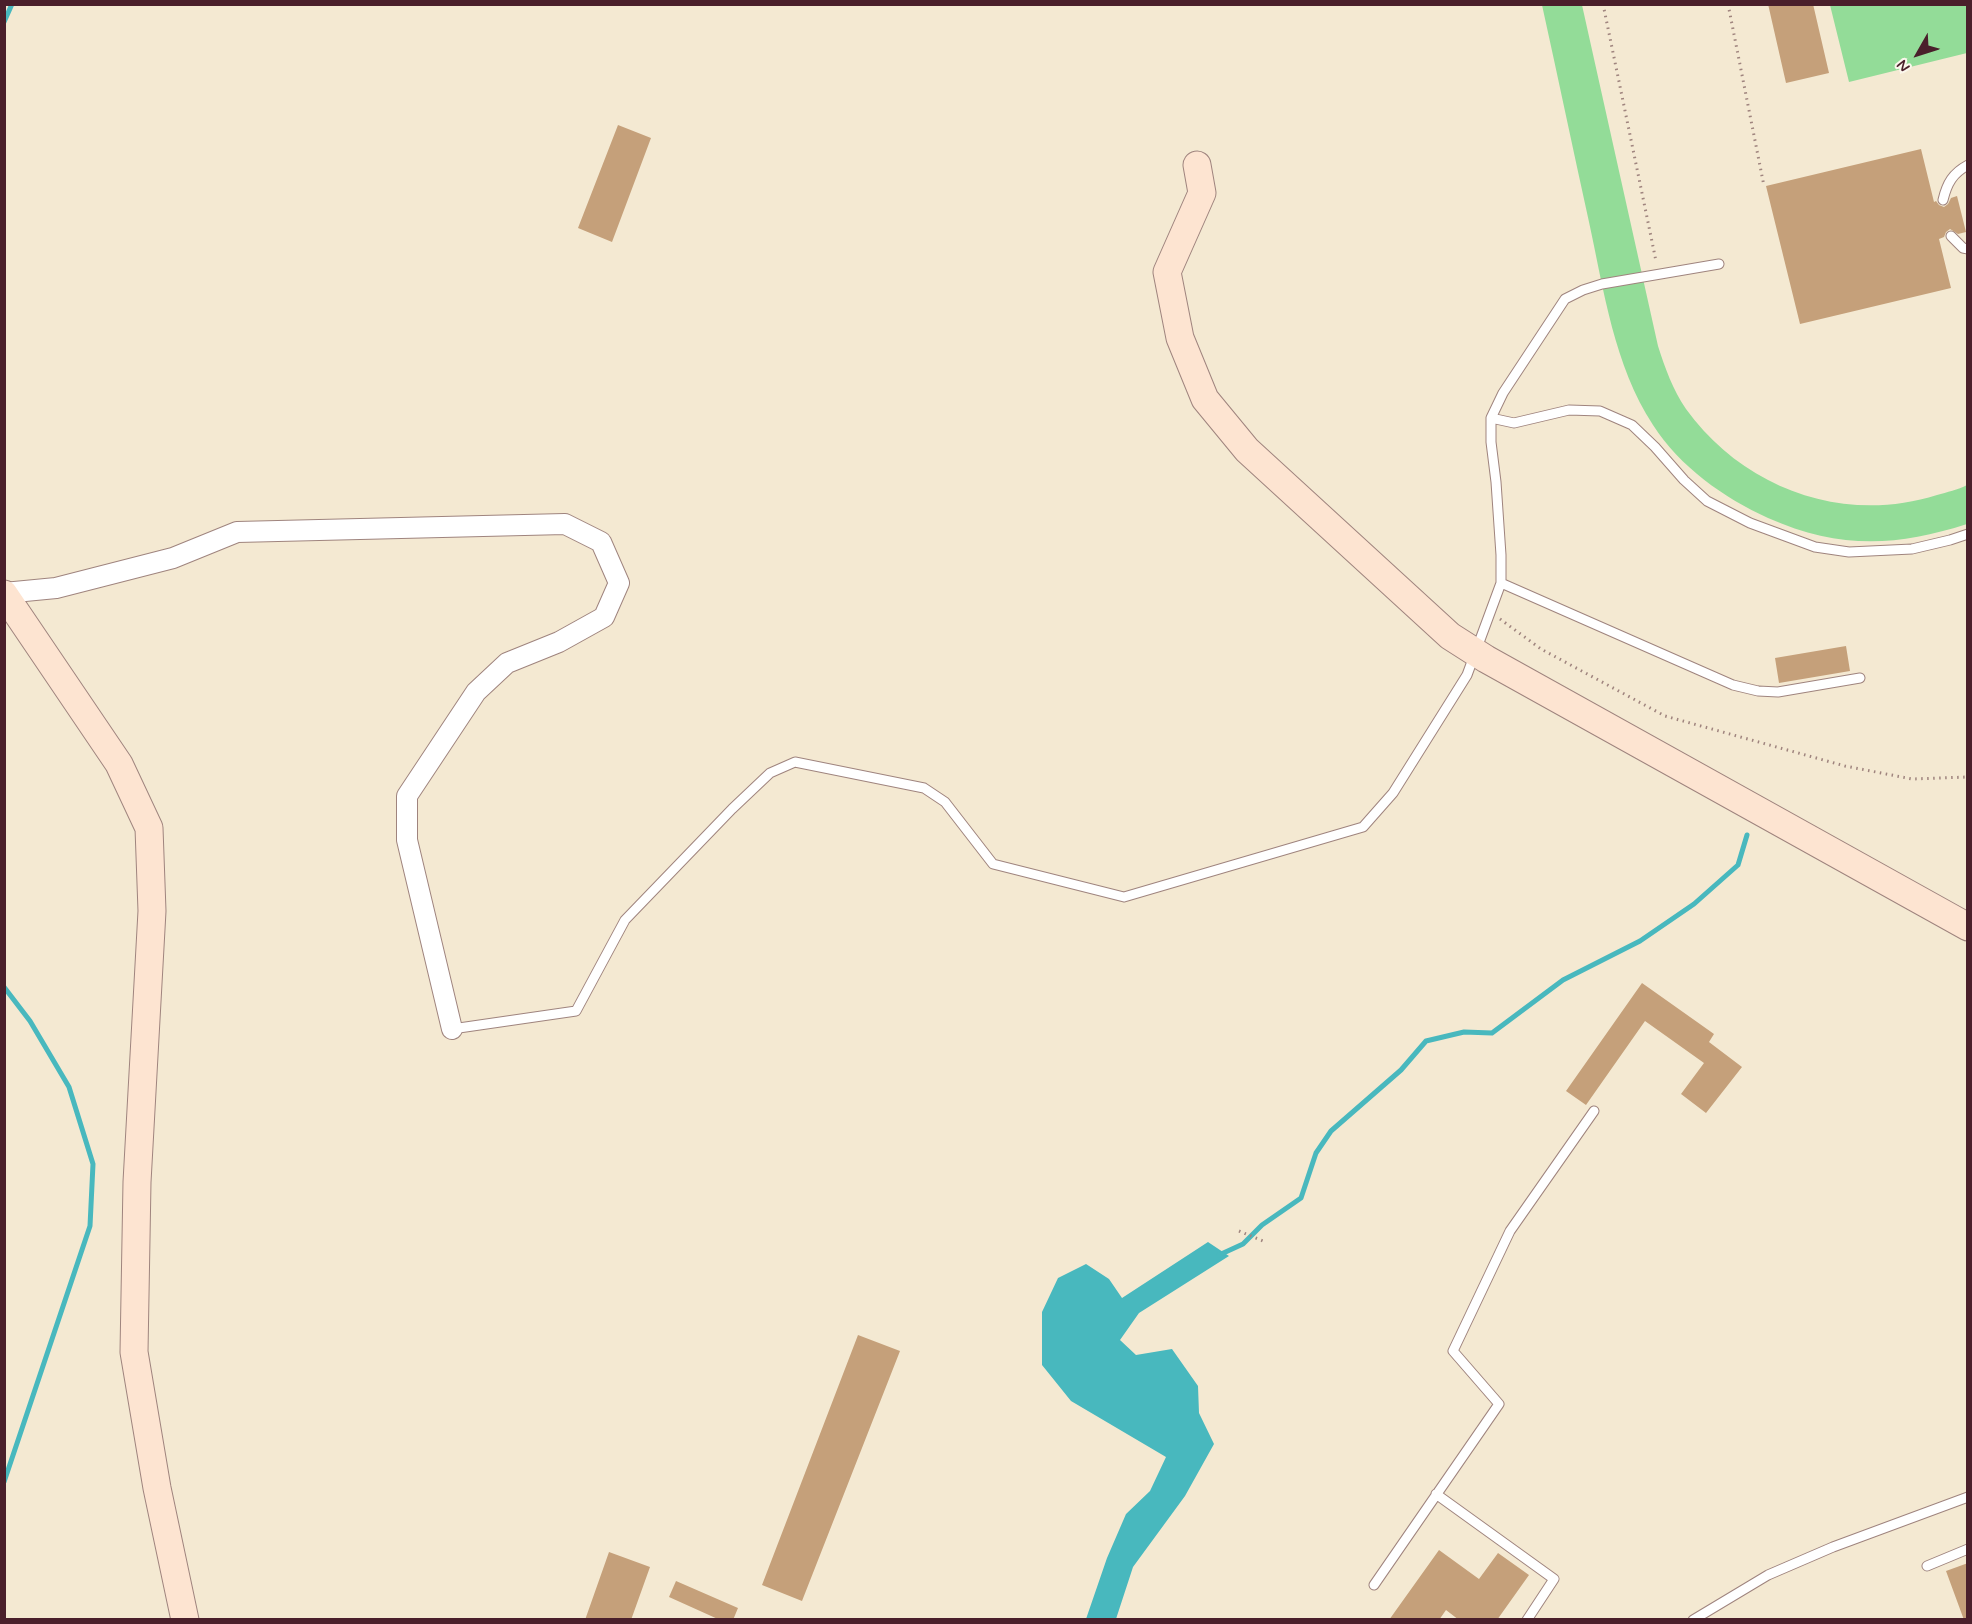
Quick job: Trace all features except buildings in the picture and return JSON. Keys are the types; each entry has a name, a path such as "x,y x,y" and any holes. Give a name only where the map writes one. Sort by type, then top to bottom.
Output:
{"main road":[{"path":"1197,165 1202,193 1167,272 1180,338 1205,399 1247,450 1450,636 1968,927"},
{"path":"4,594 119,764 149,828 152,911 137,1182 134,1352 157,1488 185,1620"}],"street":[{"path":"4,594 56,588 173,558 237,532 565,524 600,542 619,583 604,617 560,642 507,663 476,692 407,796 407,840 452,1029"}],"lane":[{"path":"1943,200 1947,184 1958,170 1968,165"},
{"path":"1951,236 1963,248 1968,249"},
{"path":"452,1029 576,1011 625,920 770,773 795,762 924,788 945,802 993,864 1124,897 1363,827 1393,793 1467,675 1501,583 1491,418 1503,393 1565,300 1593,287 1719,264"},
{"path":"1491,418 1514,423 1569,411 1600,411 1632,425 1707,501 1750,523 1815,547 1849,552 1912,549 1968,534"},
{"path":"1501,583 1733,685 1758,691 1778,692 1860,678"},
{"path":"1374,1586 1499,1404 1453,1351 1510,1231 1594,1111"},
{"path":"1436,1494 1554,1580 1527,1620"},
{"path":"1693,1620 1768,1575 1833,1547 1968,1497"},
{"path":"1927,1566 1968,1549"},
{"path":"1713,1608 1718,1620"}],"path":[{"path":"1603,4 1659,275"},
{"path":"1728,4 1764,186"},
{"path":"1491,612 1541,649 1665,716 1845,766 1911,779 1968,777"},
{"path":"1239,1231 1263,1241"}],"green space":[{"path":"1542,5 1582,5 1658,346 1670,379 1686,409 1709,437 1736,460 1766,479 1798,493 1831,502 1866,505 1902,503 1949,492 1967,485 1967,524 1941,532 1891,540 1843,540 1819,535 1768,518 1735,501 1690,468 1664,440 1640,402 1629,378 1612,327"},
{"path":"1830,5 1967,5 1967,53 1849,82"}],"water":[{"path":"1208,1242 1229,1256 1139,1313 1120,1340 1136,1355 1172,1349 1198,1386 1199,1413 1214,1444 1185,1496 1133,1567 1116,1619 1086,1619 1107,1558 1126,1514 1150,1491 1166,1457 1071,1401 1042,1365 1042,1312 1058,1278 1086,1264 1109,1279 1122,1298"}],"waterway":[{"path":"4,22 12,4"},
{"path":"1219,1255 1243,1244 1262,1225 1301,1198 1316,1153 1331,1131 1401,1070 1426,1041 1464,1032 1492,1033 1563,980 1640,941 1694,904 1738,865 1747,835"},
{"path":"4,987 30,1021 69,1087 93,1164 90,1226 4,1482"}]}
